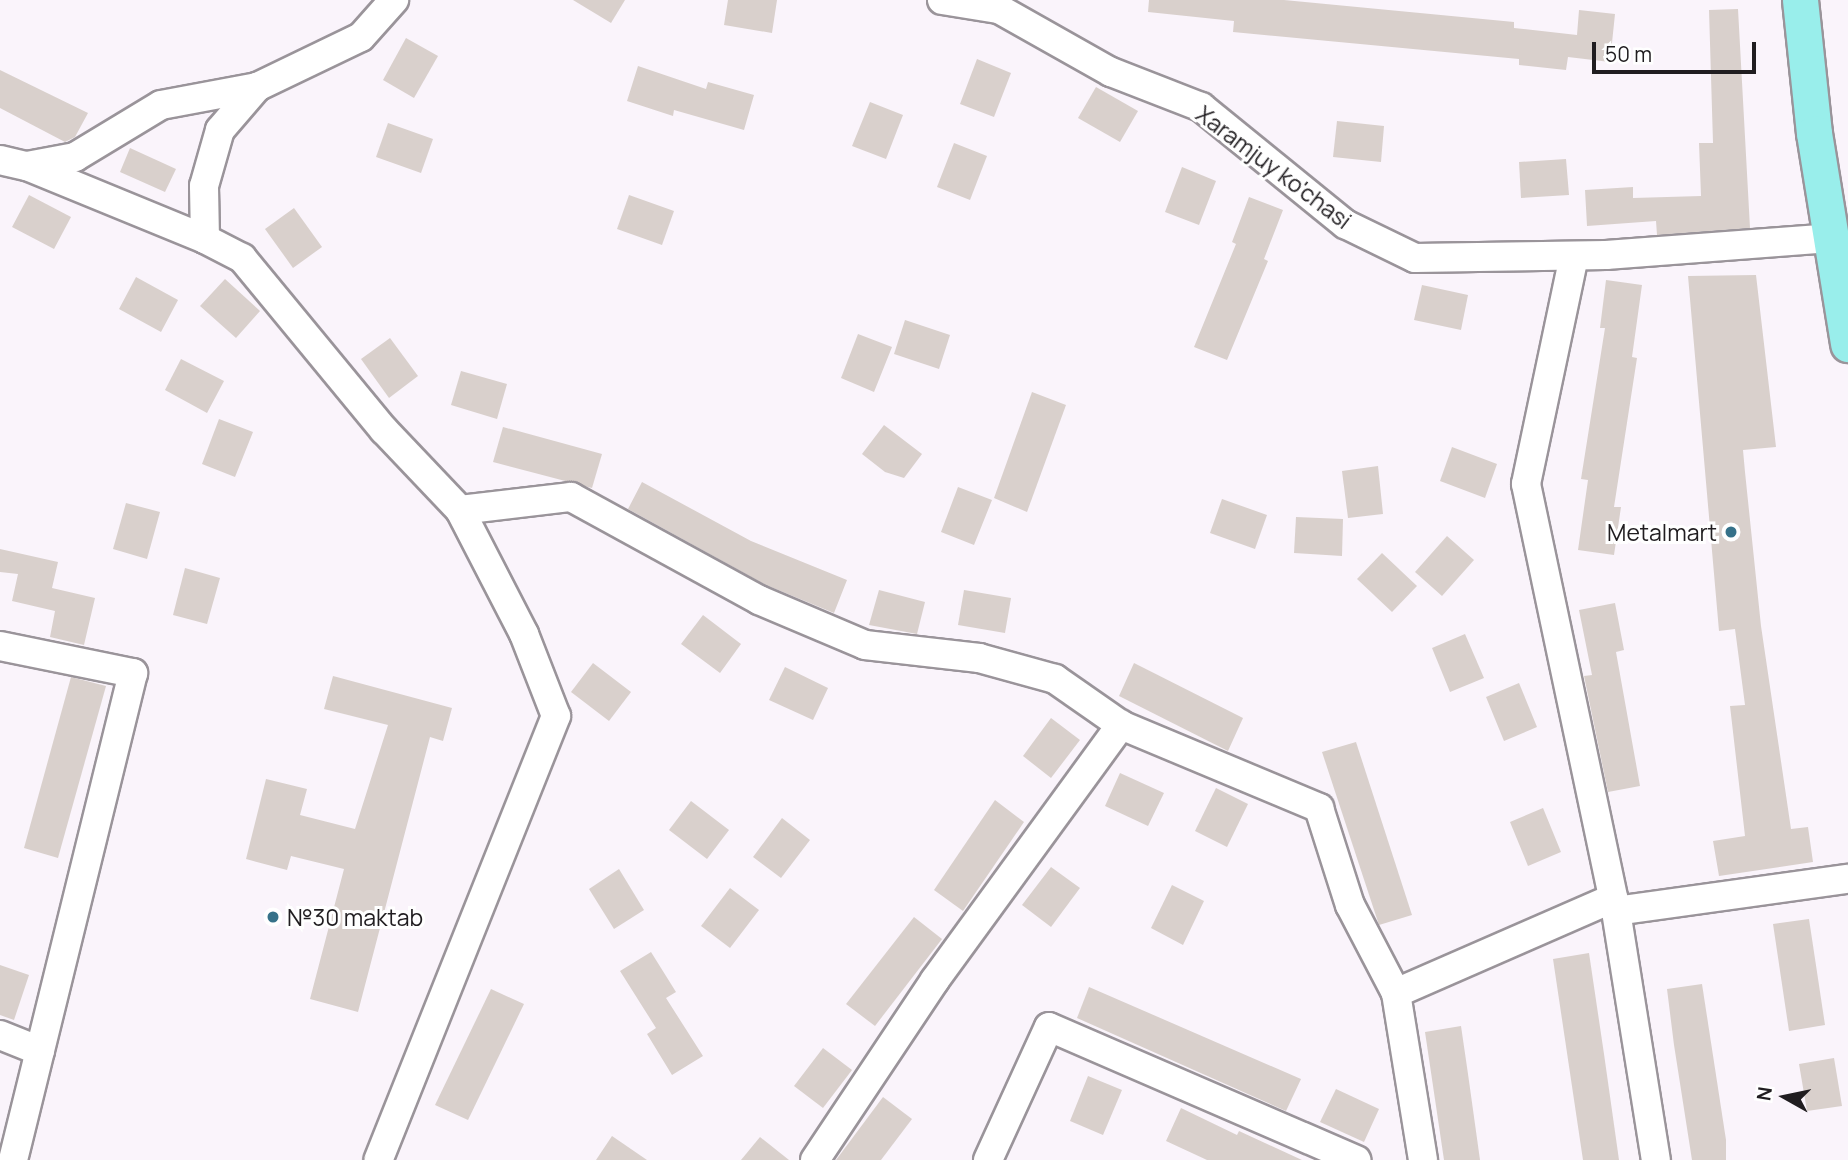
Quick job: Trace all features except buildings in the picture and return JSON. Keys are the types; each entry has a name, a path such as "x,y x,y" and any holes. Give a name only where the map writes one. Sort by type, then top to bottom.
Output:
{"main road":[{"path":"1800,0 1814,133 1847,320"}],"street":[{"path":"13,163 75,157 161,104 257,87 361,37 394,0"},
{"name":"Xaramjuy ko'chasi","path":"942,0 999,9 1111,72 1201,107 1345,224 1415,258 1574,256 1833,238"},
{"path":"205,239 204,186 220,130 257,87"},
{"path":"13,163 205,239 242,258 384,429 460,510 524,634 556,716 378,1160"},
{"path":"1574,256 1526,484 1614,904 1657,1160"},
{"path":"460,510 571,497 759,600 865,645 979,658 1055,679 1121,725 1319,808 1350,905 1396,993 1423,1160"},
{"path":"0,646 133,673 13,1160"},
{"path":"816,1160 935,980 1121,725"},
{"path":"1396,993 1614,904 1848,879"},
{"path":"988,1160 1049,1027 1357,1160"},
{"path":"0,1035 40,1051"}],"place":[{"name":"Metalmart","path":"1731,532"},
{"name":"№30 maktab","path":"273,917"}]}
